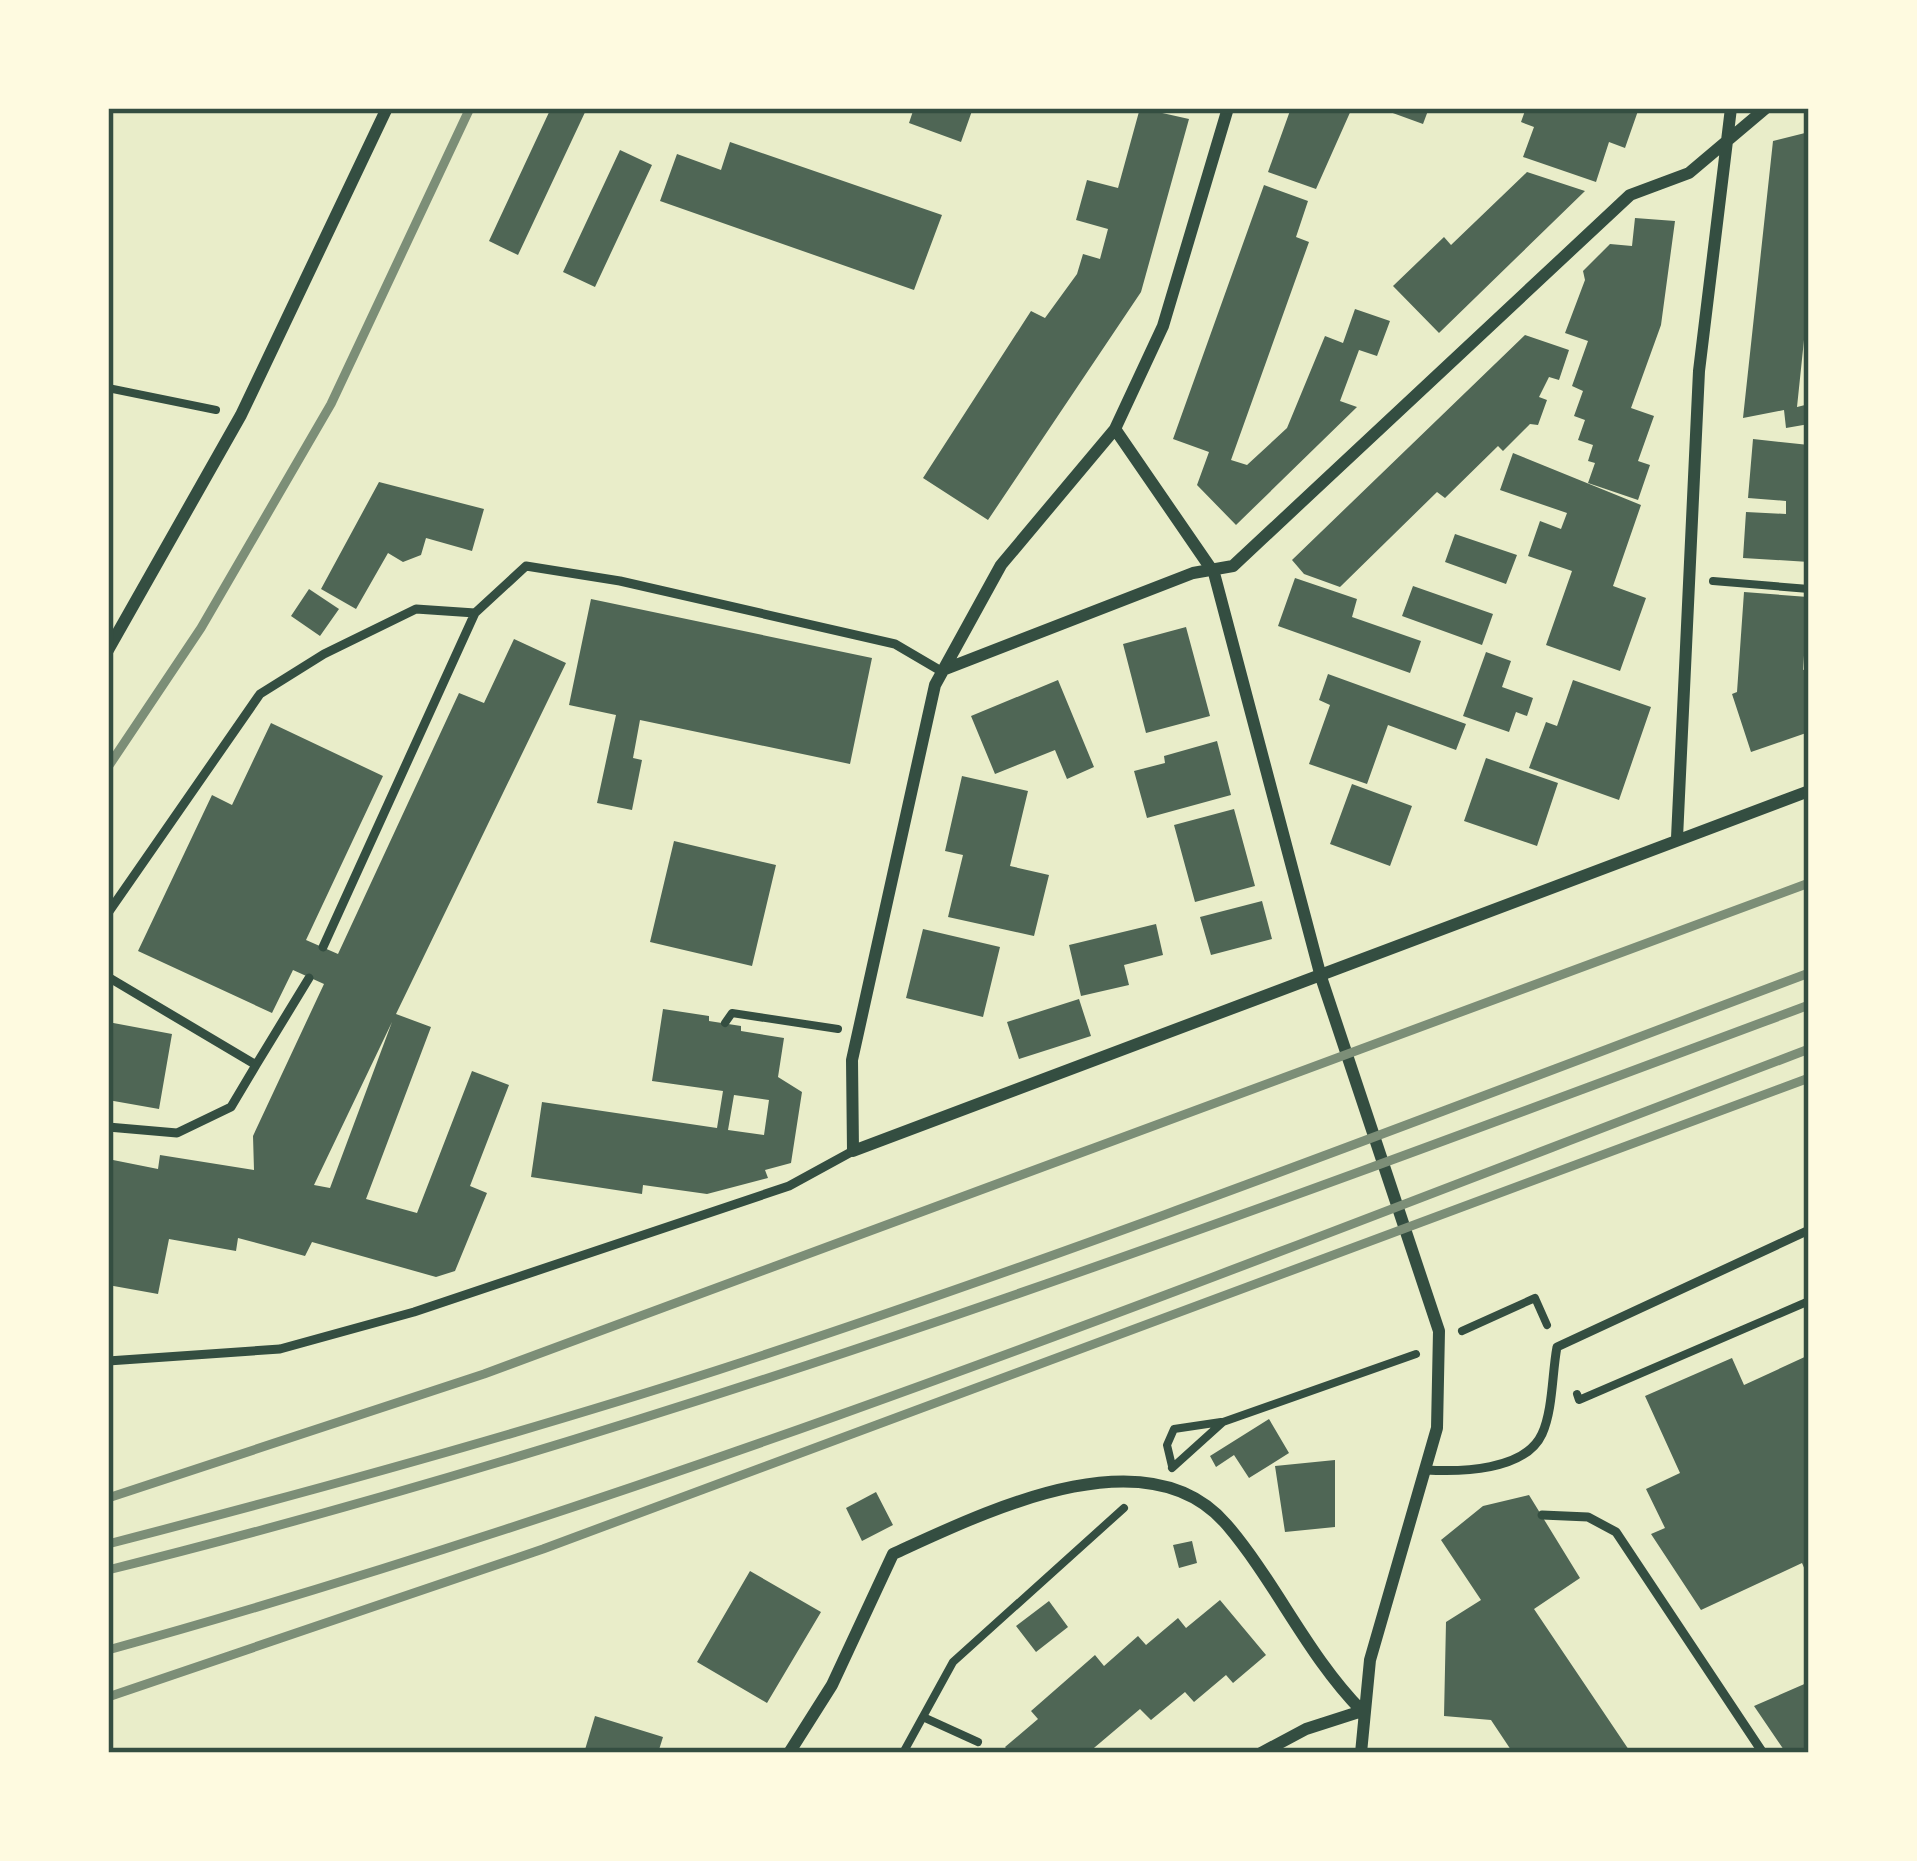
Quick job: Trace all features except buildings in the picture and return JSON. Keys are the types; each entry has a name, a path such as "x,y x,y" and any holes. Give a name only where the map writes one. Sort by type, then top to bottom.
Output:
{"street":[{"path":"108,650 241,415 387,108"},
{"path":"1228,108 1163,326 1115,430 1001,565 941,671 857,1032 852,1060 854,1151 1809,791"},
{"path":"1678,838 1700,371 1731,108"},
{"path":"941,671 1193,573 1214,573 1233,566 1630,196 1689,173 1756,111 1766,108"},
{"path":"1115,430 1214,573 1321,977 1427,1286 1441,1342 1441,1390 1426,1470 1370,1660 1361,1753"},
{"path":"789,1753 832,1685 893,1554 1000,1505 1102,1481 1152,1485 1199,1500 1226,1523 1323,1672 1362,1711"},
{"path":"1261,1753 1306,1729 1362,1711"}],"lane":[{"path":"323,947 475,613 526,566 620,581 895,644 941,671"},
{"path":"108,913 260,694 324,654 416,609 475,613"},
{"path":"108,977 256,1065"},
{"path":"108,1127 177,1133 231,1107 309,978"},
{"path":"108,1360 280,1349 325,1337 775,1190 854,1151"},
{"path":"1426,1470 1454,1472 1519,1458 1542,1436 1557,1347 1809,1230"},
{"path":"1542,1515 1588,1517 1616,1532 1762,1753"}],"path":[{"path":"108,388 241,415"},
{"path":"1688,579 1809,589"},
{"path":"725,1023 732,1013 857,1032"},
{"path":"1622,1383 1809,1301"},
{"path":"1478,1323 1523,1303"},
{"path":"1173,1467 1167,1444 1174,1429 1223,1422 1396,1363"},
{"path":"903,1753 953,1662 1223,1422"},
{"path":"923,1717 978,1742"}],"railway":[{"path":"108,767 201,628 331,404 470,108"},
{"path":"108,1498 484,1374 1809,883"},
{"path":"108,1544 491,1440 856,1324 1266,1178 1809,973"},
{"path":"108,1570 325,1513 754,1383 1178,1237 1809,1005"},
{"path":"108,1650 325,1587 753,1446 1177,1291 1809,1049"},
{"path":"108,1697 543,1549 1809,1078"}]}
